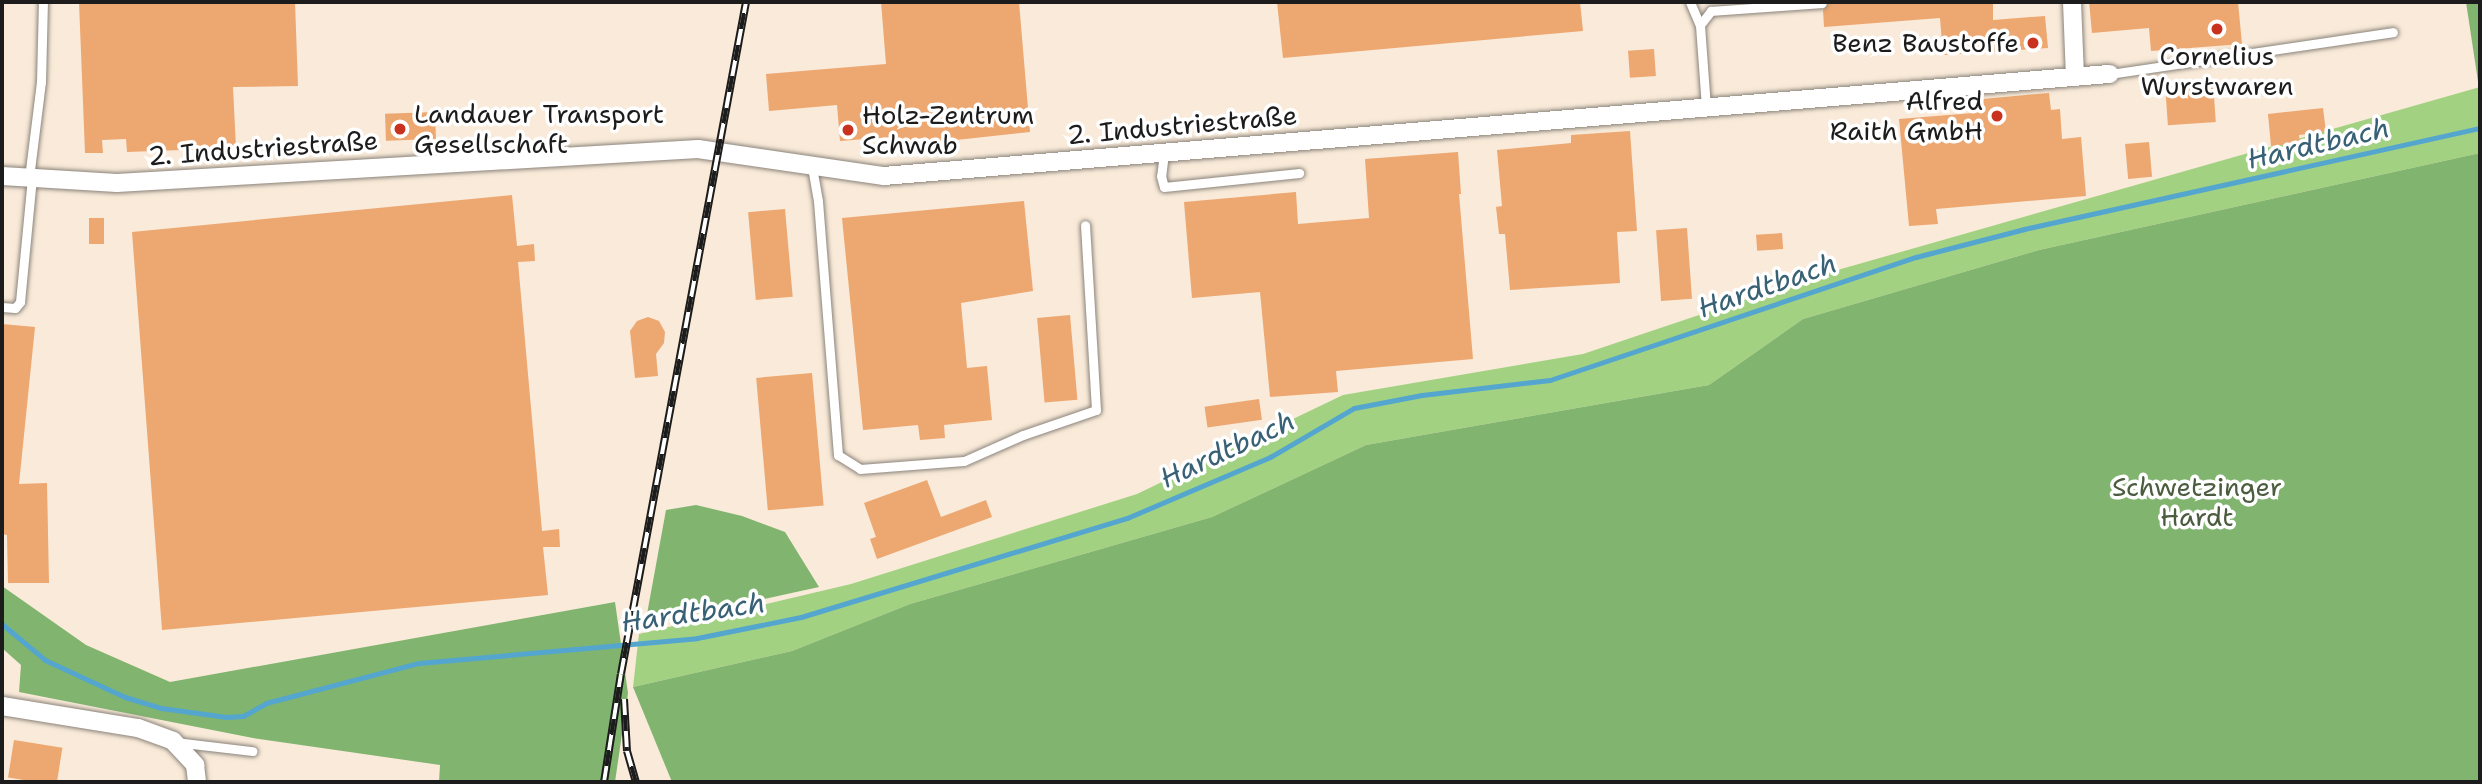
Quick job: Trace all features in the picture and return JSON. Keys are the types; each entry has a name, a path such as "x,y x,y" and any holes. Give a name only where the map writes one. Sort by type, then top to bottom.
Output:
{"street":[{"path":"2072,2 2075,77"},
{"name":"2. Industriestraße","path":"2,176 117,183 668,149 718,151 884,176 2110,75"},
{"path":"2,706 138,728 173,741 195,765 197,782"}],"lane":[{"path":"2,307 15,308 20,302 41,82 43,2"},
{"path":"1690,2 1700,25 1706,107"},
{"path":"1700,25 1711,11 1822,3"},
{"path":"2110,75 2393,32"},
{"path":"1164,153 1161,176 1164,187 1299,173"},
{"path":"812,167 818,201 838,455 860,469 964,461 1023,435 1096,410 1085,225"},
{"path":"173,741 252,751"}],"green space":[{"path":"2466,2 2480,2 2479,88"},
{"path":"2480,87 2480,153 2039,250 1803,319 1709,385 1366,445 1212,517 910,604 792,651 633,687 639,634 851,584 1137,494 1343,395 1583,354 1806,279"},
{"name":"Schwetzinger Hardt","path":"2480,153 2480,782 672,782 633,687 792,651 910,604 1212,517 1366,445 1709,385 1803,319 2039,250"},
{"path":"696,505 742,516 785,532 819,587 645,625 666,510"},
{"path":"2,586 86,645 170,682 615,602 628,693 615,782 439,782 440,765 253,738 19,692 21,665 2,648"}],"building":[{"path":"79,2 295,2 298,86 233,87 236,148 127,152 126,139 102,140 103,153 85,153"},
{"path":"881,2 1019,2 1030,132 892,147 892,137 840,141 837,105 769,111 766,74 886,64"},
{"path":"1277,2 1580,2 1583,31 1283,58"},
{"path":"1829,2 1993,2 1993,20 2045,16 2048,48 1943,55 1940,18 1824,27 1823,10"},
{"path":"2089,2 2238,2 2242,44 2151,51 2149,28 2092,33"},
{"path":"1654,49 1656,76 1630,78 1628,51"},
{"path":"2213,82 2216,122 2168,125 2165,85"},
{"path":"2049,93 2051,110 2060,109 2062,139 2081,137 2086,196 1936,209 1938,224 1909,226 1899,119 1973,113 1972,100"},
{"path":"2323,108 2326,132 2299,135 2300,143 2271,146 2268,114"},
{"path":"435,112 436,139 386,141 385,114"},
{"path":"1630,131 1637,231 1617,232 1620,283 1510,290 1505,234 1499,234 1496,207 1502,206 1497,150 1571,143 1571,135"},
{"path":"2149,142 2152,177 2128,179 2125,144"},
{"path":"1458,152 1473,359 1336,371 1338,392 1270,397 1260,292 1192,298 1184,202 1296,192 1298,224 1369,218 1365,159"},
{"path":"512,195 517,246 534,244 535,261 518,262 542,531 559,529 560,547 543,547 548,595 162,630 132,232"},
{"path":"1024,201 1033,291 961,303 967,368 987,366 992,420 944,425 945,438 920,440 918,425 863,430 842,218"},
{"path":"785,209 793,297 756,300 748,212"},
{"path":"89,218 104,218 104,244 89,244"},
{"path":"1687,228 1692,299 1661,301 1656,230"},
{"path":"1782,233 1783,249 1757,251 1756,235"},
{"path":"1070,315 1077,400 1045,403 1037,318"},
{"path":"648,317 659,321 665,332 664,343 656,354 658,376 635,378 630,331 637,321"},
{"path":"2,324 35,327 19,484 47,483 49,583 8,583 7,535 2,534"},
{"path":"812,373 824,505 768,510 756,378"},
{"path":"1259,399 1262,420 1207,427 1205,407"},
{"path":"927,480 941,517 986,500 992,517 877,559 870,539 876,537 864,503"},
{"path":"14,740 62,748 57,782 8,778"}],"waterway":[{"name":"Hardtbach","path":"2,624 45,660 125,697 161,708 226,717 243,716 266,703 419,663 697,638 801,617 1127,518 1270,457 1354,408 1422,395 1550,380 1916,257 2024,229 2480,128"}],"railway":[{"path":"604,782 621,674 746,2"},
{"path":"624,699 627,751 636,782"}],"place":[{"name":"Cornelius Wurstwaren","path":"2217,29"},
{"name":"Benz Baustoffe","path":"2033,43"},
{"name":"Alfred Raith GmbH","path":"1997,116"},
{"name":"Landauer Transport Gesellschaft","path":"400,129"},
{"name":"Holz-Zentrum Schwab","path":"848,130"}]}
